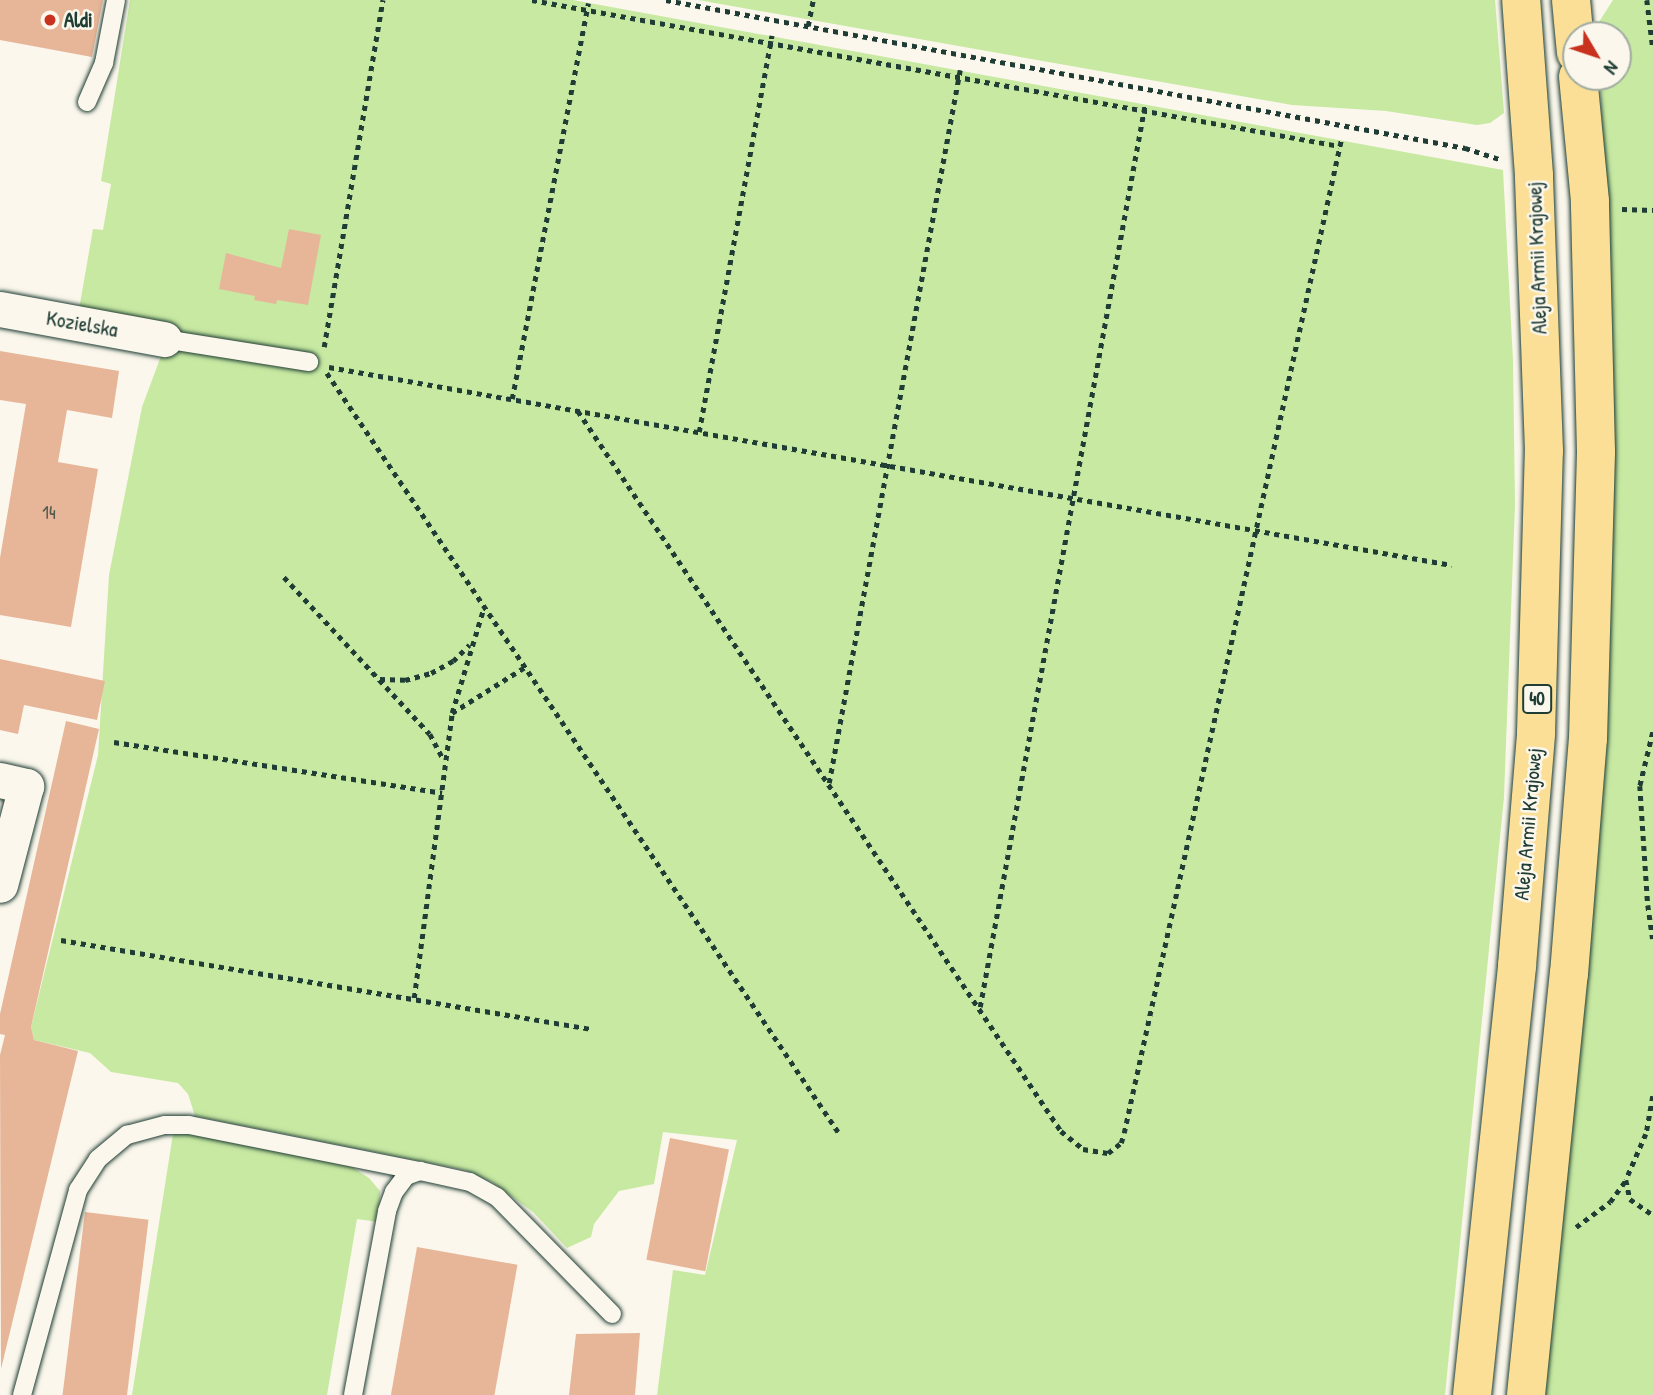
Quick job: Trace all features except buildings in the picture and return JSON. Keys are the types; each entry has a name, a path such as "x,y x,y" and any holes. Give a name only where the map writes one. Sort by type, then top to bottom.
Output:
{"main road":[{"name":"Aleja Armii Krajowej","path":"1472,1395 1517,966 1536,733 1544,451 1534,175 1521,0"},
{"path":"1571,0 1573,21"},
{"path":"1526,1395 1569,974 1589,712 1596,452 1590,201 1579,91"}],"street":[{"name":"Kozielska","path":"0,309 164,339"},
{"path":"0,885 13,783"}],"lane":[{"path":"87,102 104,63 116,0"},
{"path":"164,339 315,364"},
{"path":"22,1395 78,1190 98,1159 127,1135 144,1129 189,1125 470,1182 498,1197 612,1314"},
{"path":"353,1395 387,1211 394,1192 406,1176 420,1171"}],"path":[{"path":"383,0 315,364 484,606 839,1133"},
{"path":"532,0 1340,143 1124,1133 1115,1149 1098,1153 1071,1142 579,411"},
{"path":"666,0 1465,148 1509,162"},
{"path":"808,26 813,0"},
{"path":"1647,0 1653,49"},
{"path":"512,399 588,3"},
{"path":"699,432 772,36"},
{"path":"829,784 960,71"},
{"path":"980,1008 1075,499 1144,107"},
{"path":"1621,209 1653,210"},
{"path":"315,364 1452,565"},
{"path":"284,577 430,734 446,764"},
{"path":"414,998 452,713 484,606"},
{"path":"379,679 405,680 432,673 453,661 472,642"},
{"path":"452,713 525,667"},
{"path":"1653,732 1640,786 1648,905 1653,939"},
{"path":"114,741 442,793"},
{"path":"61,940 592,1029"},
{"path":"1542,1243 1580,1225 1609,1202 1626,1180 1646,1134 1653,1096"},
{"path":"1626,1180 1630,1199 1653,1215"}],"green space":[{"path":"130,0 573,0 1503,170 1513,360 1515,505 1504,797 1445,1395 657,1395 673,1270 705,1275 737,1140 663,1132 654,1184 619,1191 594,1224 591,1237 567,1248 533,1212 492,1182 465,1170 195,1116 188,1094 178,1083 111,1072 90,1053 34,1040 31,1027 98,755 109,575 142,407 161,356 78,315 93,229 103,230 111,184 101,181"},
{"path":"698,0 1495,0 1504,113 1490,123 1477,125 1386,111 1292,105"},
{"path":"1613,0 1653,0 1653,1395 1540,1395 1612,434 1600,91 1632,91 1632,21 1600,21"},
{"path":"190,1132 352,1167 369,1178 380,1191 379,1222 357,1219 327,1395 132,1395 173,1134"}],"place":[{"name":"Aldi","path":"50,20"}]}
